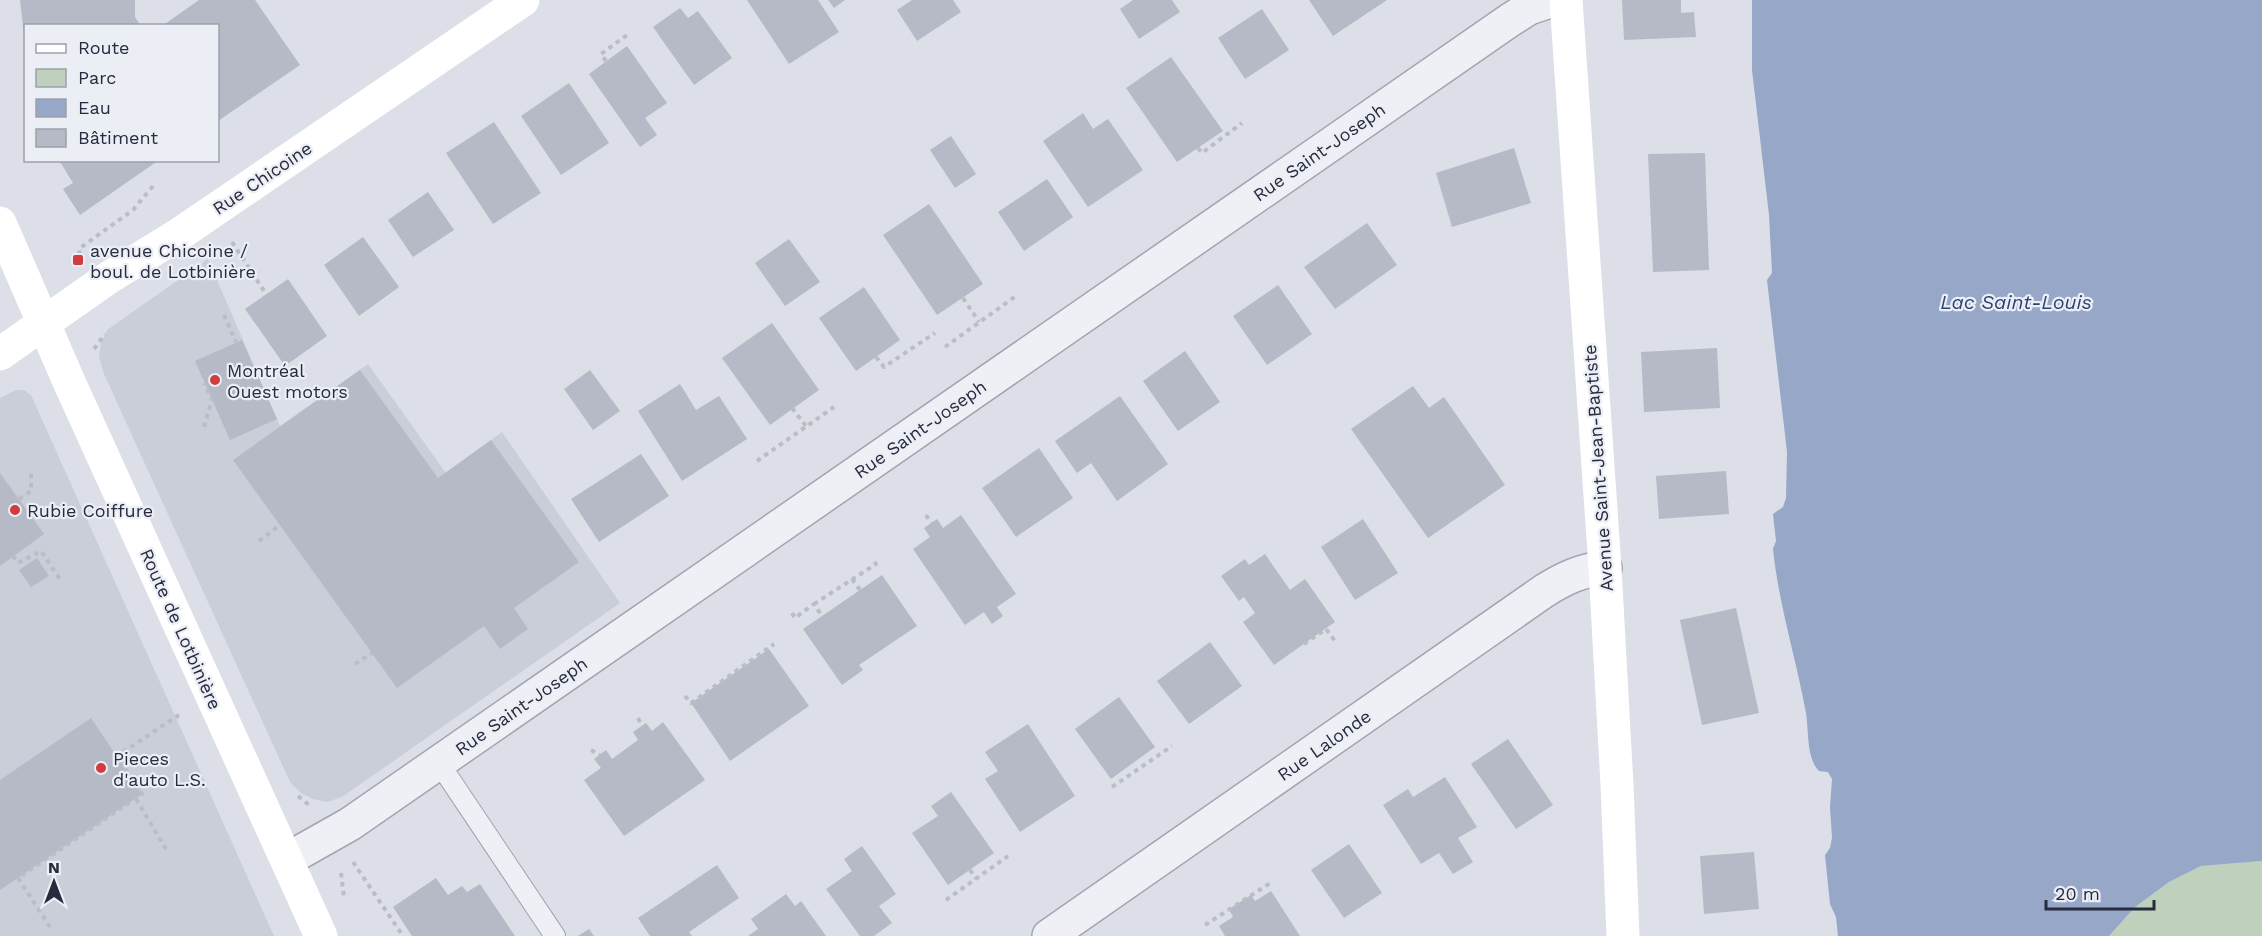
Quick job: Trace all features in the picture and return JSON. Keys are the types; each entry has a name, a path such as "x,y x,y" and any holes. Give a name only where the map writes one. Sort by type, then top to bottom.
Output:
{"street":[{"name":"Rue Chicoine","path":"0,354 108,278 181,233 523,0"},
{"name":"Rue Saint-Joseph","path":"288,859 334,835 439,763 1510,20 1529,8 1553,0"},
{"name":"Avenue Saint-Jean-Baptiste","path":"1566,0 1605,568 1623,936"},
{"name":"Route de Lotbinière","path":"2,231 204,681 288,859 318,934"},
{"name":"Rue Lalonde","path":"1049,936 1544,591 1564,579 1583,572 1605,568"}],"lane":[{"path":"439,763 555,936"}],"path":[{"path":"606,61 601,54 630,33"},
{"path":"1198,148 1202,153 1242,123"},
{"path":"78,260 80,248 133,210 153,186"},
{"path":"232,242 266,294"},
{"path":"945,347 1016,296"},
{"path":"963,298 979,322"},
{"path":"224,315 236,342"},
{"path":"876,357 884,367 935,333"},
{"path":"204,382 212,399 204,427"},
{"path":"757,461 834,407"},
{"path":"792,408 806,426"},
{"path":"19,499 31,491 31,471"},
{"path":"926,515 931,523"},
{"path":"259,542 280,525"},
{"path":"13,556 18,562 41,550 62,582"},
{"path":"792,613 795,618 832,590 876,564 873,560"},
{"path":"852,579 860,590"},
{"path":"814,604 822,615"},
{"path":"1304,644 1326,629 1335,641"},
{"path":"685,696 691,703 774,644"},
{"path":"355,664 372,653"},
{"path":"726,669 730,676"},
{"path":"50,927 18,878 142,794 117,756 179,716"},
{"path":"638,718 642,726"},
{"path":"1112,787 1173,746"},
{"path":"591,750 600,755"},
{"path":"1133,764 1137,770"},
{"path":"136,799 167,851"},
{"path":"334,835 403,936"},
{"path":"946,900 1008,856"},
{"path":"970,870 976,879"},
{"path":"1205,925 1272,882"}],"shaded area":[{"path":"208,259 280,426 368,364 446,473 502,432 620,603 342,797 327,802 301,793 290,782 104,374 99,357 101,343 107,330"},
{"path":"16,390 24,390 31,395 274,936 0,936 0,398"}],"green space":[{"path":"2262,861 2262,936 2109,936 2135,907 2169,882 2201,866"}],"water":[{"name":"Lac Saint-Louis","path":"1752,0 2262,0 2262,861 2201,866 2169,882 2135,907 2109,936 1838,936 1836,917 1830,904 1825,855 1830,848 1832,838 1830,807 1832,779 1828,772 1819,771 1810,752 1806,713 1779,591 1773,549 1776,541 1773,514 1783,507 1786,498 1787,452 1767,280 1772,273 1769,215 1752,70"}],"building":[{"path":"20,0 135,0 135,17 140,24 24,24 24,35"},
{"path":"199,0 255,0 300,65 219,120 219,24 165,24"},
{"path":"747,0 818,0 839,32 789,64"},
{"path":"828,0 845,0 834,8"},
{"path":"912,0 953,0 961,12 917,41 897,10"},
{"path":"1133,0 1172,0 1180,12 1139,39 1120,9"},
{"path":"1309,0 1387,0 1333,36"},
{"path":"1622,0 1681,0 1681,13 1694,12 1696,37 1624,40"},
{"path":"680,8 688,18 698,11 732,58 694,85 653,27"},
{"path":"1262,9 1289,50 1245,79 1218,38"},
{"path":"627,46 667,103 645,118 657,135 640,147 589,74"},
{"path":"1171,57 1223,131 1177,162 1126,88"},
{"path":"569,83 609,143 561,175 521,116"},
{"path":"1083,113 1093,129 1108,119 1143,170 1088,207 1043,141"},
{"path":"494,122 541,193 493,224 446,153"},
{"path":"951,136 976,174 955,188 930,150"},
{"path":"1514,148 1531,203 1452,227 1436,173"},
{"path":"1705,153 1709,270 1653,272 1648,154"},
{"path":"60,162 156,162 80,215 63,189 73,183"},
{"path":"1047,179 1073,217 1024,251 998,212"},
{"path":"428,192 454,230 413,257 388,220"},
{"path":"929,204 983,284 937,315 883,235"},
{"path":"1367,223 1397,265 1335,309 1304,267"},
{"path":"363,237 399,287 359,316 324,265"},
{"path":"789,239 820,282 785,306 755,263"},
{"path":"288,279 327,336 285,366 245,309"},
{"path":"1278,285 1312,334 1267,365 1233,316"},
{"path":"864,287 900,340 856,371 819,318"},
{"path":"772,323 819,390 770,425 722,358"},
{"path":"242,340 277,419 230,440 195,361"},
{"path":"1717,348 1720,408 1644,412 1641,352"},
{"path":"1185,351 1220,402 1178,431 1143,381"},
{"path":"360,370 438,478 491,440 579,562 514,608 528,629 500,649 484,626 397,688 233,460"},
{"path":"590,370 620,411 593,430 564,389"},
{"path":"680,384 696,410 719,396 747,439 682,481 638,411"},
{"path":"1413,386 1429,408 1444,397 1505,485 1428,538 1351,429"},
{"path":"1120,396 1168,464 1117,501 1091,463 1077,473 1055,441"},
{"path":"1039,448 1073,498 1016,537 982,488"},
{"path":"641,454 669,496 599,542 571,499"},
{"path":"1726,471 1729,514 1659,519 1656,476"},
{"path":"0,473 44,534 0,566"},
{"path":"961,515 1016,594 997,607 1003,616 992,624 984,612 965,625 913,549 930,537 924,528 937,519 943,528"},
{"path":"1363,519 1398,573 1355,600 1321,547"},
{"path":"1265,554 1290,590 1305,579 1335,622 1274,665 1243,622 1255,613 1244,597 1239,601 1221,576 1245,559 1249,565"},
{"path":"37,558 49,576 31,587 19,570"},
{"path":"882,575 917,626 859,665 863,670 842,685 803,629"},
{"path":"1736,608 1759,713 1702,725 1680,620"},
{"path":"1210,642 1242,686 1189,724 1157,681"},
{"path":"769,649 809,706 730,761 691,703"},
{"path":"1119,697 1155,747 1111,779 1075,729"},
{"path":"91,718 142,794 0,890 0,780"},
{"path":"663,722 705,780 624,836 584,780 601,768 594,759 606,750 612,759 638,740 633,732 646,723 652,731"},
{"path":"1028,724 1075,796 1020,832 985,779 998,771 985,752"},
{"path":"1508,739 1553,805 1516,829 1471,764"},
{"path":"1445,777 1477,827 1458,838 1473,862 1453,874 1439,853 1421,864 1383,805 1408,789 1413,797"},
{"path":"951,792 994,853 948,885 912,833 938,816 931,806"},
{"path":"1349,844 1382,893 1344,918 1311,870"},
{"path":"862,846 896,894 879,906 892,923 874,936 860,936 826,889 852,871 844,859"},
{"path":"1754,852 1759,909 1704,914 1700,856"},
{"path":"717,865 739,898 689,932 692,936 650,936 638,918"},
{"path":"436,878 448,895 462,886 467,892 480,884 515,936 412,936 393,907"},
{"path":"1271,891 1300,936 1225,936 1219,926 1233,917 1229,909 1251,895 1255,901"},
{"path":"786,894 795,906 801,901 826,936 748,936 758,929 751,919"},
{"path":"589,929 594,936 578,936"}],"place":[{"name":"avenue Chicoine / boul. de Lotbinière","path":"78,260"},
{"name":"Montréal Ouest motors","path":"215,380"},
{"name":"Rubie Coiffure","path":"15,510"},
{"name":"Pieces d'auto L.S.","path":"101,768"}]}
